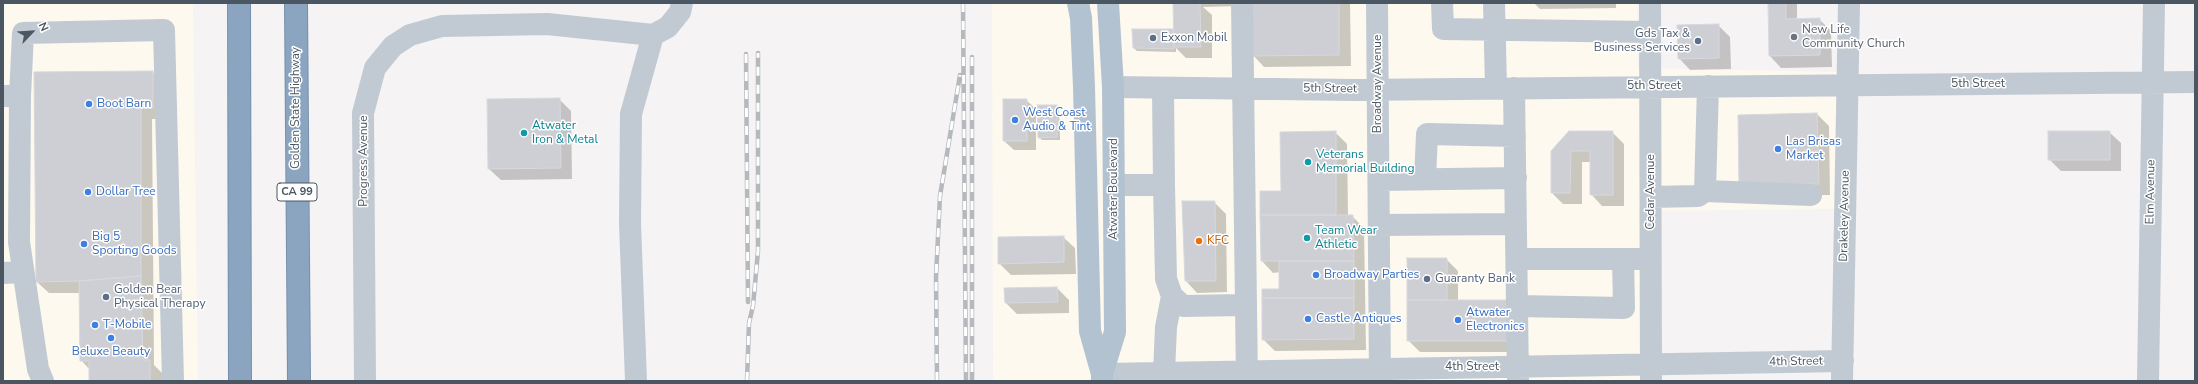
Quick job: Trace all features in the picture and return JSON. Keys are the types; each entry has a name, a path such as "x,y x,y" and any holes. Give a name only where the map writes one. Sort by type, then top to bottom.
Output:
{"highway":[{"path":"239,3 240,381"},
{"name":"Golden State Highway","path":"296,3 299,381"}],"main road":[{"path":"1065,3 1079,10 1090,331 1102,377"},
{"name":"Atwater Boulevard","path":"1102,377 1115,332 1113,87 1108,3"}],"street":[{"path":"636,381 630,224 631,114 653,35 668,27 680,12 682,3"},
{"path":"1242,3 1247,376"},
{"name":"Broadway Avenue","path":"1377,3 1380,375"},
{"path":"1442,3 1443,29 1650,32"},
{"path":"1494,3 1495,30 1515,136 1518,374"},
{"name":"Cedar Avenue","path":"1650,3 1651,373"},
{"name":"Drakeley Avenue","path":"1842,371 1849,3"},
{"name":"Elm Avenue","path":"2148,381 2154,3"},
{"name":"Progress Avenue","path":"365,381 363,113 375,68 393,46 410,35 442,26 547,24 653,35"},
{"path":"43,381 38,369 13,272 19,242 11,209 11,96 23,33 164,30 173,381"},
{"name":"5th Street","path":"1113,87 1378,89 2195,82"},
{"path":"1705,191 1708,86"},
{"path":"1163,88 1166,279 1172,296 1183,306 1245,305"},
{"path":"1425,179 1427,134 1515,136"},
{"path":"1378,180 1516,178"},
{"path":"1114,185 1164,185"},
{"path":"1651,197 1698,196 1705,191 1811,195"},
{"path":"1379,225 1516,224"},
{"path":"1517,259 1651,259"},
{"path":"1517,306 1624,308 1623,259"},
{"path":"1164,372 1166,327 1172,296"},
{"name":"4th Street","path":"1102,377 1164,372 1247,376 1842,371"}],"shaded area":[{"path":"3,3 193,3 198,381 3,381"},
{"path":"992,3 1637,3 1638,68 1841,72 1837,209 1639,211 1640,381 993,381"}],"building":[{"path":"1173,3 1200,3 1201,47 1174,47"},
{"path":"1251,3 1339,3 1339,55 1252,56"},
{"name":"New Life Community Church","path":"1768,3 1786,3 1786,19 1820,18 1820,55 1769,56"},
{"name":"Gds Tax & Business Services","path":"1719,24 1719,58 1678,59 1677,25"},
{"path":"1132,29 1173,29 1174,49 1133,48"},
{"name":"Dollar Tree","path":"153,71 153,108 141,108 141,276 79,281 36,282 34,72"},
{"name":"Atwater Iron & Metal","path":"560,98 561,168 488,169 487,99"},
{"name":"West Coast Audio & Tint","path":"1003,99 1027,99 1027,141 1003,141"},
{"path":"1037,105 1057,105 1057,137 1038,138"},
{"name":"Las Brisas Market","path":"1817,113 1819,184 1739,185 1738,115"},
{"name":"Veterans Memorial Building","path":"1336,131 1336,215 1260,215 1260,191 1281,191 1280,132"},
{"path":"1569,131 1613,131 1613,195 1590,195 1590,151 1571,151 1570,193 1551,193 1551,151"},
{"path":"2048,131 2110,131 2110,160 2048,160"},
{"name":"KFC","path":"1182,201 1215,201 1216,281 1185,281"},
{"name":"Team Wear Athletic","path":"1260,215 1353,215 1354,261 1261,261"},
{"path":"1064,236 1064,262 998,264 998,237"},
{"name":"Guaranty Bank","path":"1407,258 1447,258 1447,300 1407,300"},
{"name":"Broadway Parties","path":"1279,261 1354,261 1354,298 1262,298 1262,289 1279,289"},
{"path":"141,276 143,360 150,360 150,381 89,381 89,361 80,361 79,281"},
{"path":"1057,287 1058,302 1005,303 1004,288"},
{"name":"Castle Antiques","path":"1262,298 1354,298 1354,339 1262,340"},
{"name":"Atwater Electronics","path":"1407,300 1508,300 1509,341 1407,341"}],"railway":[{"path":"963,3 966,381"},
{"path":"747,381 749,323 753,306 758,251 758,53"},
{"path":"746,54 748,302"},
{"path":"972,57 972,381"},
{"path":"937,381 936,277 940,196 960,75"}],"place":[{"name":"New Life Community Church","path":"1794,37"},
{"name":"Exxon Mobil","path":"1153,38"},
{"name":"Gds Tax & Business Services","path":"1698,41"},
{"name":"Boot Barn","path":"89,104"},
{"name":"West Coast Audio & Tint","path":"1015,120"},
{"name":"Atwater Iron & Metal","path":"524,133"},
{"name":"Las Brisas Market","path":"1778,149"},
{"name":"Veterans Memorial Building","path":"1308,162"},
{"name":"Dollar Tree","path":"88,192"},
{"name":"Team Wear Athletic","path":"1307,238"},
{"name":"KFC","path":"1199,241"},
{"name":"Big 5 Sporting Goods","path":"84,244"},
{"name":"Broadway Parties","path":"1316,275"},
{"name":"Guaranty Bank","path":"1427,279"},
{"name":"Golden Bear Physical Therapy","path":"106,297"},
{"name":"Castle Antiques","path":"1308,319"},
{"name":"Atwater Electronics","path":"1458,320"},
{"name":"T-Mobile","path":"95,325"},
{"name":"Beluxe Beauty","path":"111,338"}]}
